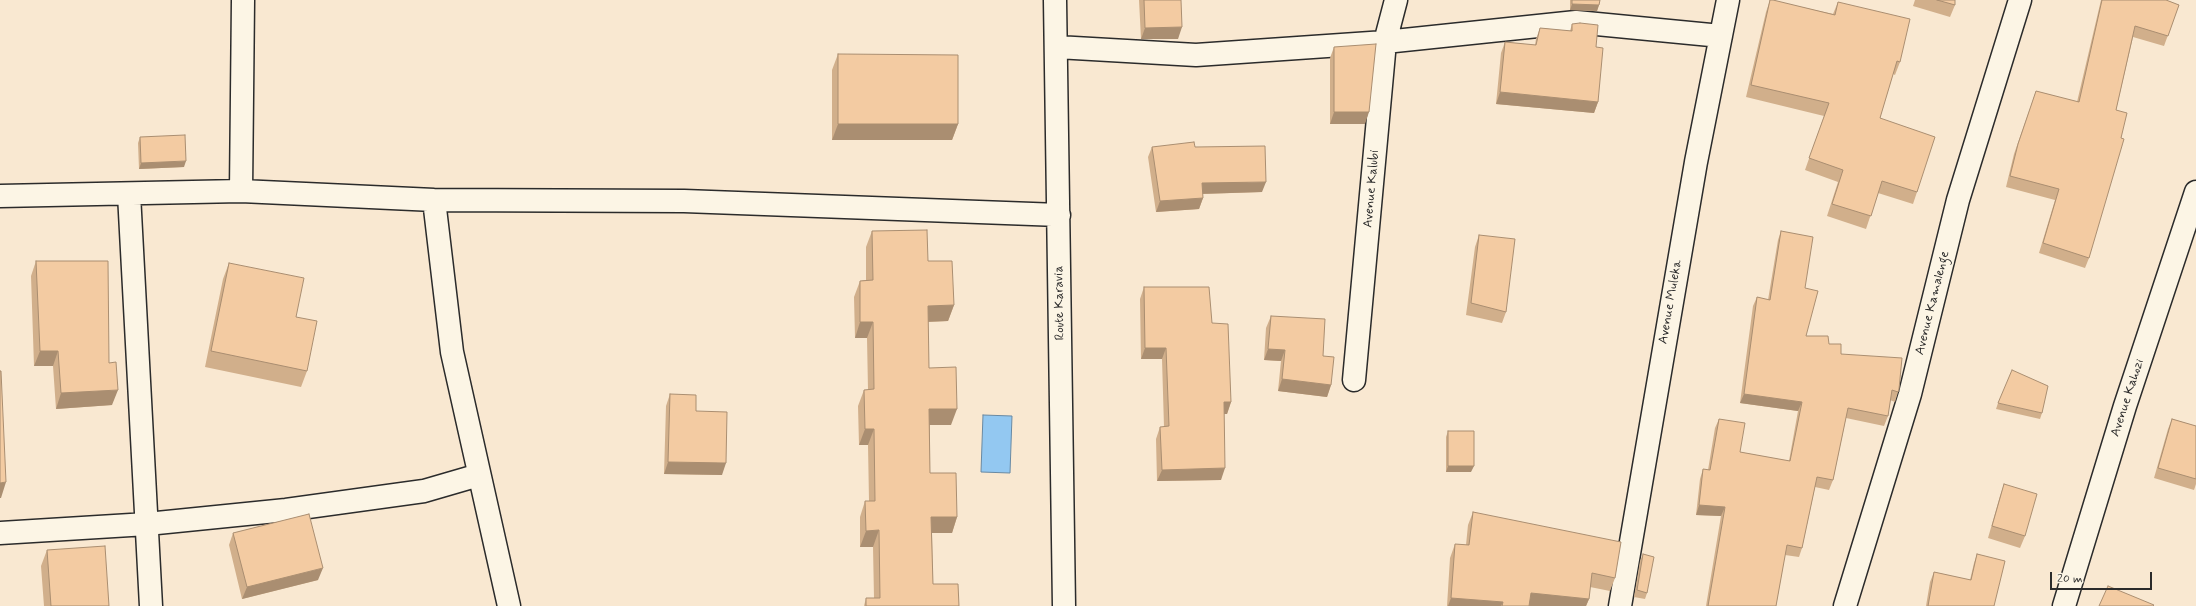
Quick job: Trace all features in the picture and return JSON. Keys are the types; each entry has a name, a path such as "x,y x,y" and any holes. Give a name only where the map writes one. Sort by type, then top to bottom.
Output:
{"street":[{"path":"241,191 243,0"},
{"name":"Route Karavia","path":"1055,0 1057,47 1064,606"},
{"name":"Avenue Kalubi","path":"1354,380 1386,42 1396,0"},
{"name":"Avenue Muleka","path":"1620,606 1693,178 1728,0"},
{"name":"Avenue Kamalenge","path":"1845,606 1910,394 1958,200 2020,0"},
{"path":"1057,47 1196,55 1386,42 1576,22 1721,36"},
{"path":"0,196 241,191 434,200 684,201 1059,216"},
{"name":"Avenue Kahozi","path":"2064,606 2125,406 2196,192"},
{"path":"129,194 151,606"},
{"path":"434,200 452,352 509,606"},
{"path":"0,533 147,524 286,510 424,491 479,475"}],"water":[{"path":"983,415 1012,416 1010,473 981,472"}],"building":[{"path":"1144,0 1181,0 1182,27 1145,28"},
{"path":"1572,0 1600,0 1599,5 1572,4"},
{"path":"1770,0 1835,15 1838,2 1910,19 1900,62 1897,61 1880,118 1935,137 1917,192 1882,181 1871,216 1832,204 1843,170 1809,158 1829,103 1751,85"},
{"path":"1937,0 1955,0 1955,5"},
{"path":"2102,0 2166,0 2179,5 2168,36 2135,26 2116,110 2127,113 2121,138 2124,139 2089,258 2043,243 2059,189 2010,176 2018,144 2036,91 2079,102"},
{"path":"1580,23 1598,25 1596,47 1603,48 1598,102 1500,92 1505,42 1536,45 1540,28 1572,31 1572,24"},
{"path":"1376,44 1369,112 1334,112 1334,47"},
{"path":"838,54 958,55 958,124 838,124"},
{"path":"185,135 186,161 141,163 140,137"},
{"path":"1194,142 1195,147 1265,146 1266,182 1202,183 1203,198 1160,201 1152,147"},
{"path":"927,230 928,261 952,261 954,305 928,306 929,368 956,367 957,409 929,409 930,473 956,473 957,517 931,517 933,584 958,584 959,606 866,606 866,598 880,598 879,530 866,531 865,501 875,501 874,429 865,429 864,390 874,389 873,322 860,322 860,281 873,280 872,231"},
{"path":"1781,231 1813,237 1805,288 1818,291 1806,336 1828,336 1829,344 1841,344 1841,354 1902,358 1899,389 1898,392 1892,390 1888,416 1848,408 1833,480 1817,477 1802,548 1787,545 1776,606 1708,606 1725,507 1699,505 1703,469 1710,470 1719,419 1745,423 1740,452 1790,461 1802,402 1744,394 1757,297 1770,300"},
{"path":"1479,235 1515,239 1506,312 1471,303"},
{"path":"36,261 108,261 109,363 116,362 118,390 61,393 58,351 40,351"},
{"path":"229,263 304,278 296,317 317,321 307,371 211,351"},
{"path":"1144,287 1209,287 1212,323 1228,324 1231,402 1224,402 1225,468 1162,470 1160,427 1169,426 1166,348 1145,348"},
{"path":"1271,316 1325,319 1323,356 1334,357 1331,385 1282,379 1285,350 1268,349"},
{"path":"2012,370 2048,386 2042,413 1998,403"},
{"path":"0,371 6,482 0,483"},
{"path":"670,394 696,395 696,411 727,412 726,463 668,462"},
{"path":"2172,419 2196,426 2196,479 2158,468"},
{"path":"1448,431 1474,431 1474,466 1448,466"},
{"path":"2004,484 2037,494 2025,536 1992,526"},
{"path":"1473,512 1621,542 1615,578 1592,573 1589,599 1531,593 1529,606 1502,606 1503,602 1451,598 1455,544 1469,545"},
{"path":"309,514 323,568 247,587 233,533"},
{"path":"105,546 109,606 51,606 47,550"},
{"path":"1643,554 1654,557 1647,593 1637,590"},
{"path":"1977,554 2005,561 1994,606 1928,606 1934,572 1971,580"},
{"path":"2108,586 2154,605 2099,606"}]}
